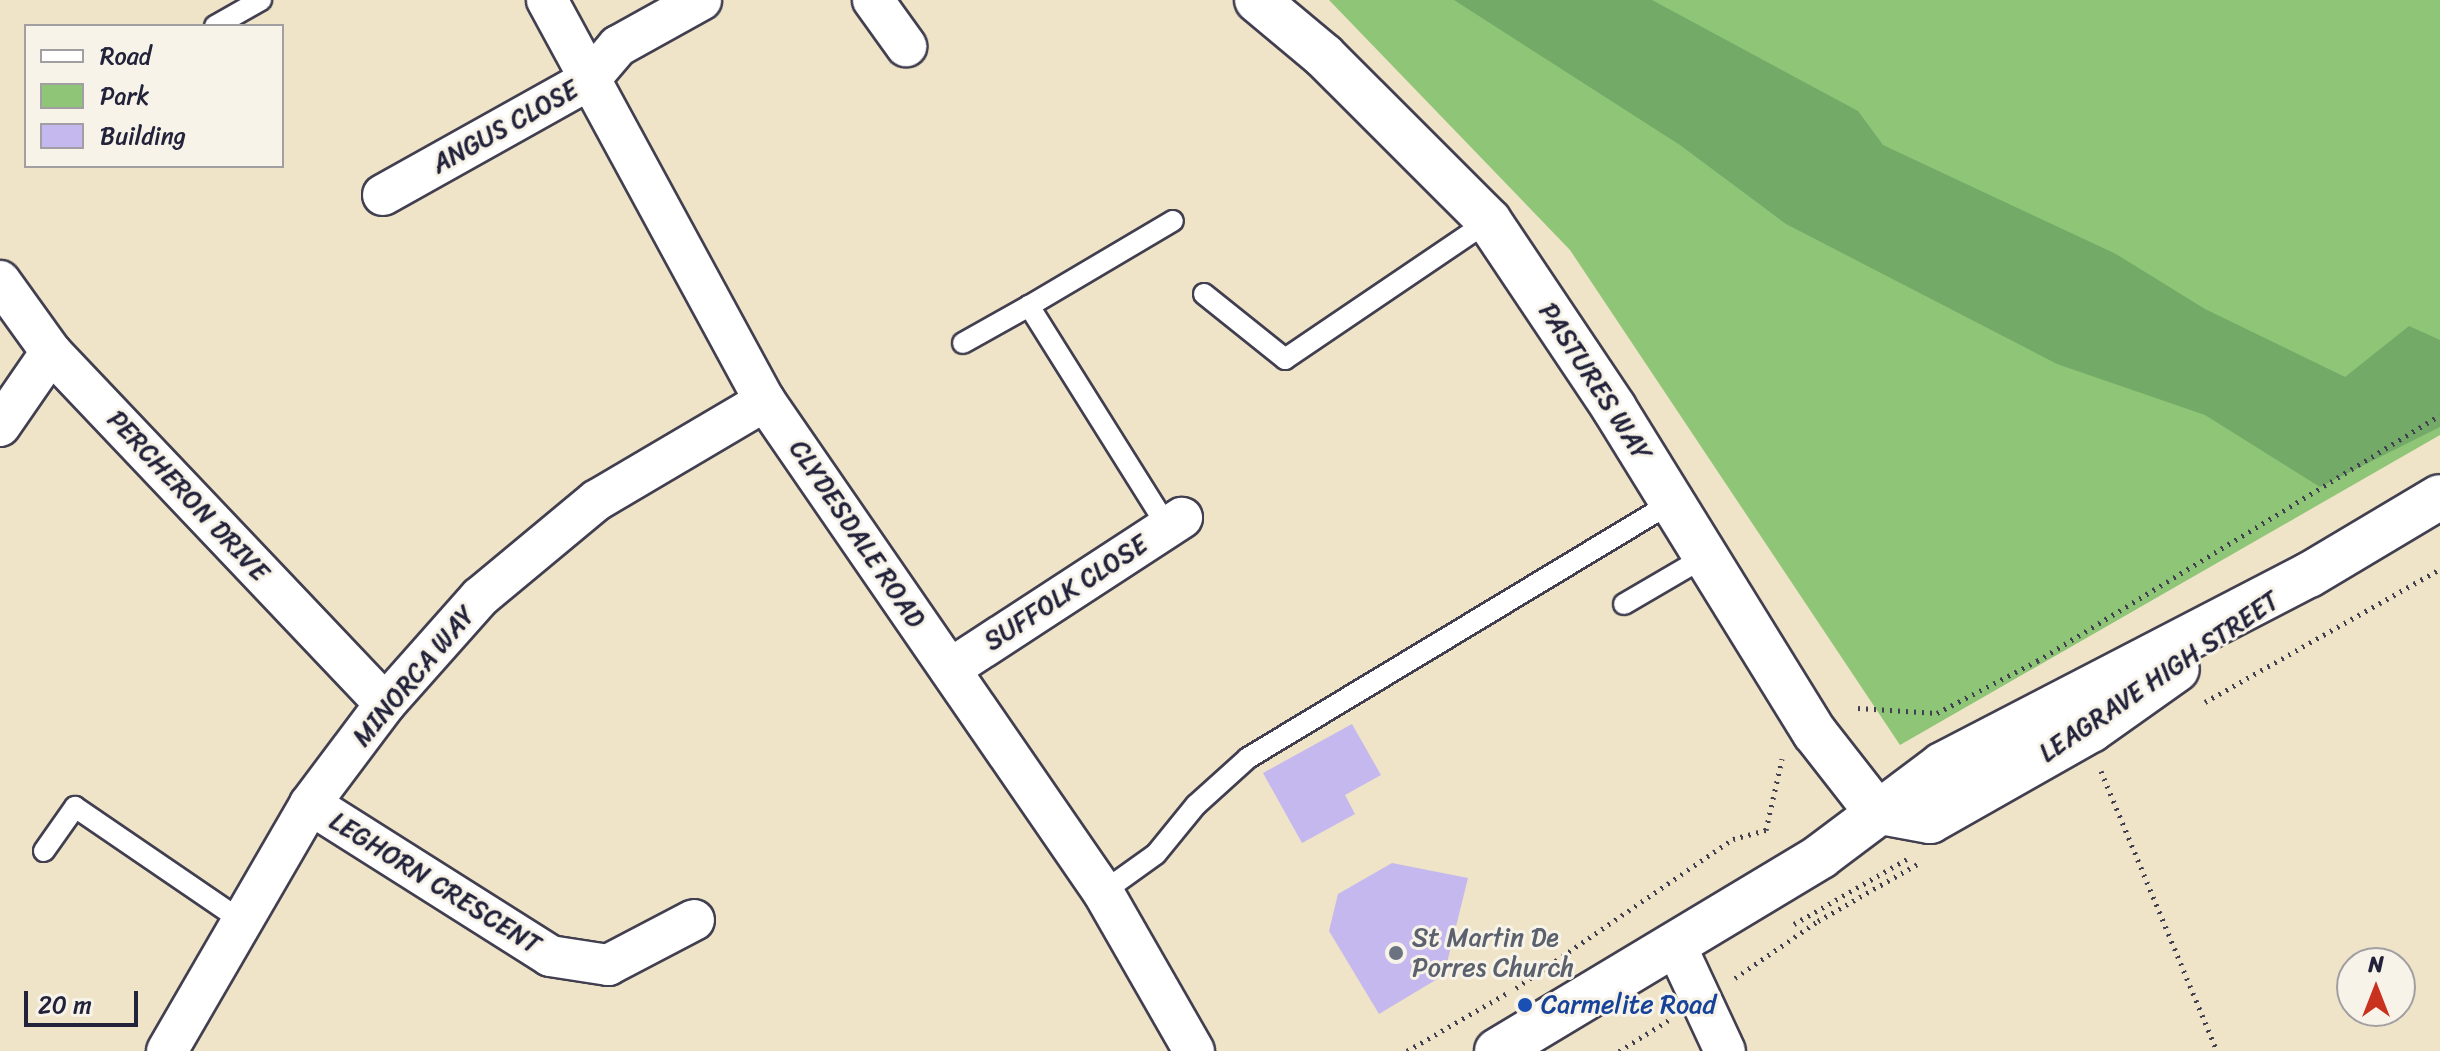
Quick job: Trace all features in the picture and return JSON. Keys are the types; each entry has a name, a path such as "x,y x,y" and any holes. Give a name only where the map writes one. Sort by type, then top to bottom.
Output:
{"street":[{"name":"CLYDESDALE ROAD","path":"547,0 765,401 1103,892 1194,1051"},
{"name":"ANGUS CLOSE","path":"383,195 589,80 618,46 701,0"},
{"path":"873,0 906,46"},
{"name":"PASTURES WAY","path":"1257,0 1324,56 1489,221 1672,502 1815,733 1876,811"},
{"name":"PERCHERON DRIVE","path":"0,281 51,352 385,704"},
{"path":"0,426 51,352"},
{"name":"MINORCA WAY","path":"167,1051 239,919 310,804 385,704 480,597 597,500 765,401"},
{"name":"LEAGRAVE HIGH STREET","path":"1497,1051 1821,856 1876,811 1942,765 2309,575 2440,497"},
{"name":"SUFFOLK CLOSE","path":"950,669 1174,522"},
{"name":"LEGHORN CRESCENT","path":"310,804 550,956 608,965 694,920"},
{"path":"1675,944 1725,1051"}],"lane":[{"path":"219,24 261,0"},
{"path":"963,343 1173,221"},
{"path":"1204,294 1285,359 1489,221"},
{"path":"1029,306 1174,522"},
{"path":"1103,892 1156,854 1196,805 1248,758 1672,502"},
{"path":"1624,604 1706,556"},
{"path":"44,851 75,807 239,919"}],"path":[{"path":"1858,708 1937,713 2037,661 2440,415"},
{"path":"1407,1051 1518,986 1733,839 1766,830 1784,751"},
{"path":"2097,762 2217,1051"},
{"path":"1619,1051 1676,1016"}],"green space":[{"path":"1329,0 2440,0 2440,435 1900,745 1570,250"},
{"path":"1454,0 1652,0 1858,111 1883,145 2116,254 2205,309 2345,377 2409,326 2440,340 2440,427 2320,487 2205,415 2057,364 1786,224 1680,145"}],"building":[{"path":"1352,724 1381,775 1345,795 1355,814 1302,843 1263,773"},
{"name":"St Martin De Porres Church","path":"1392,863 1468,878 1444,975 1379,1014 1329,931 1338,894"}],"place":[{"name":"St Martin De Porres Church","path":"1396,953"},
{"name":"Carmelite Road","path":"1525,1005"}]}
